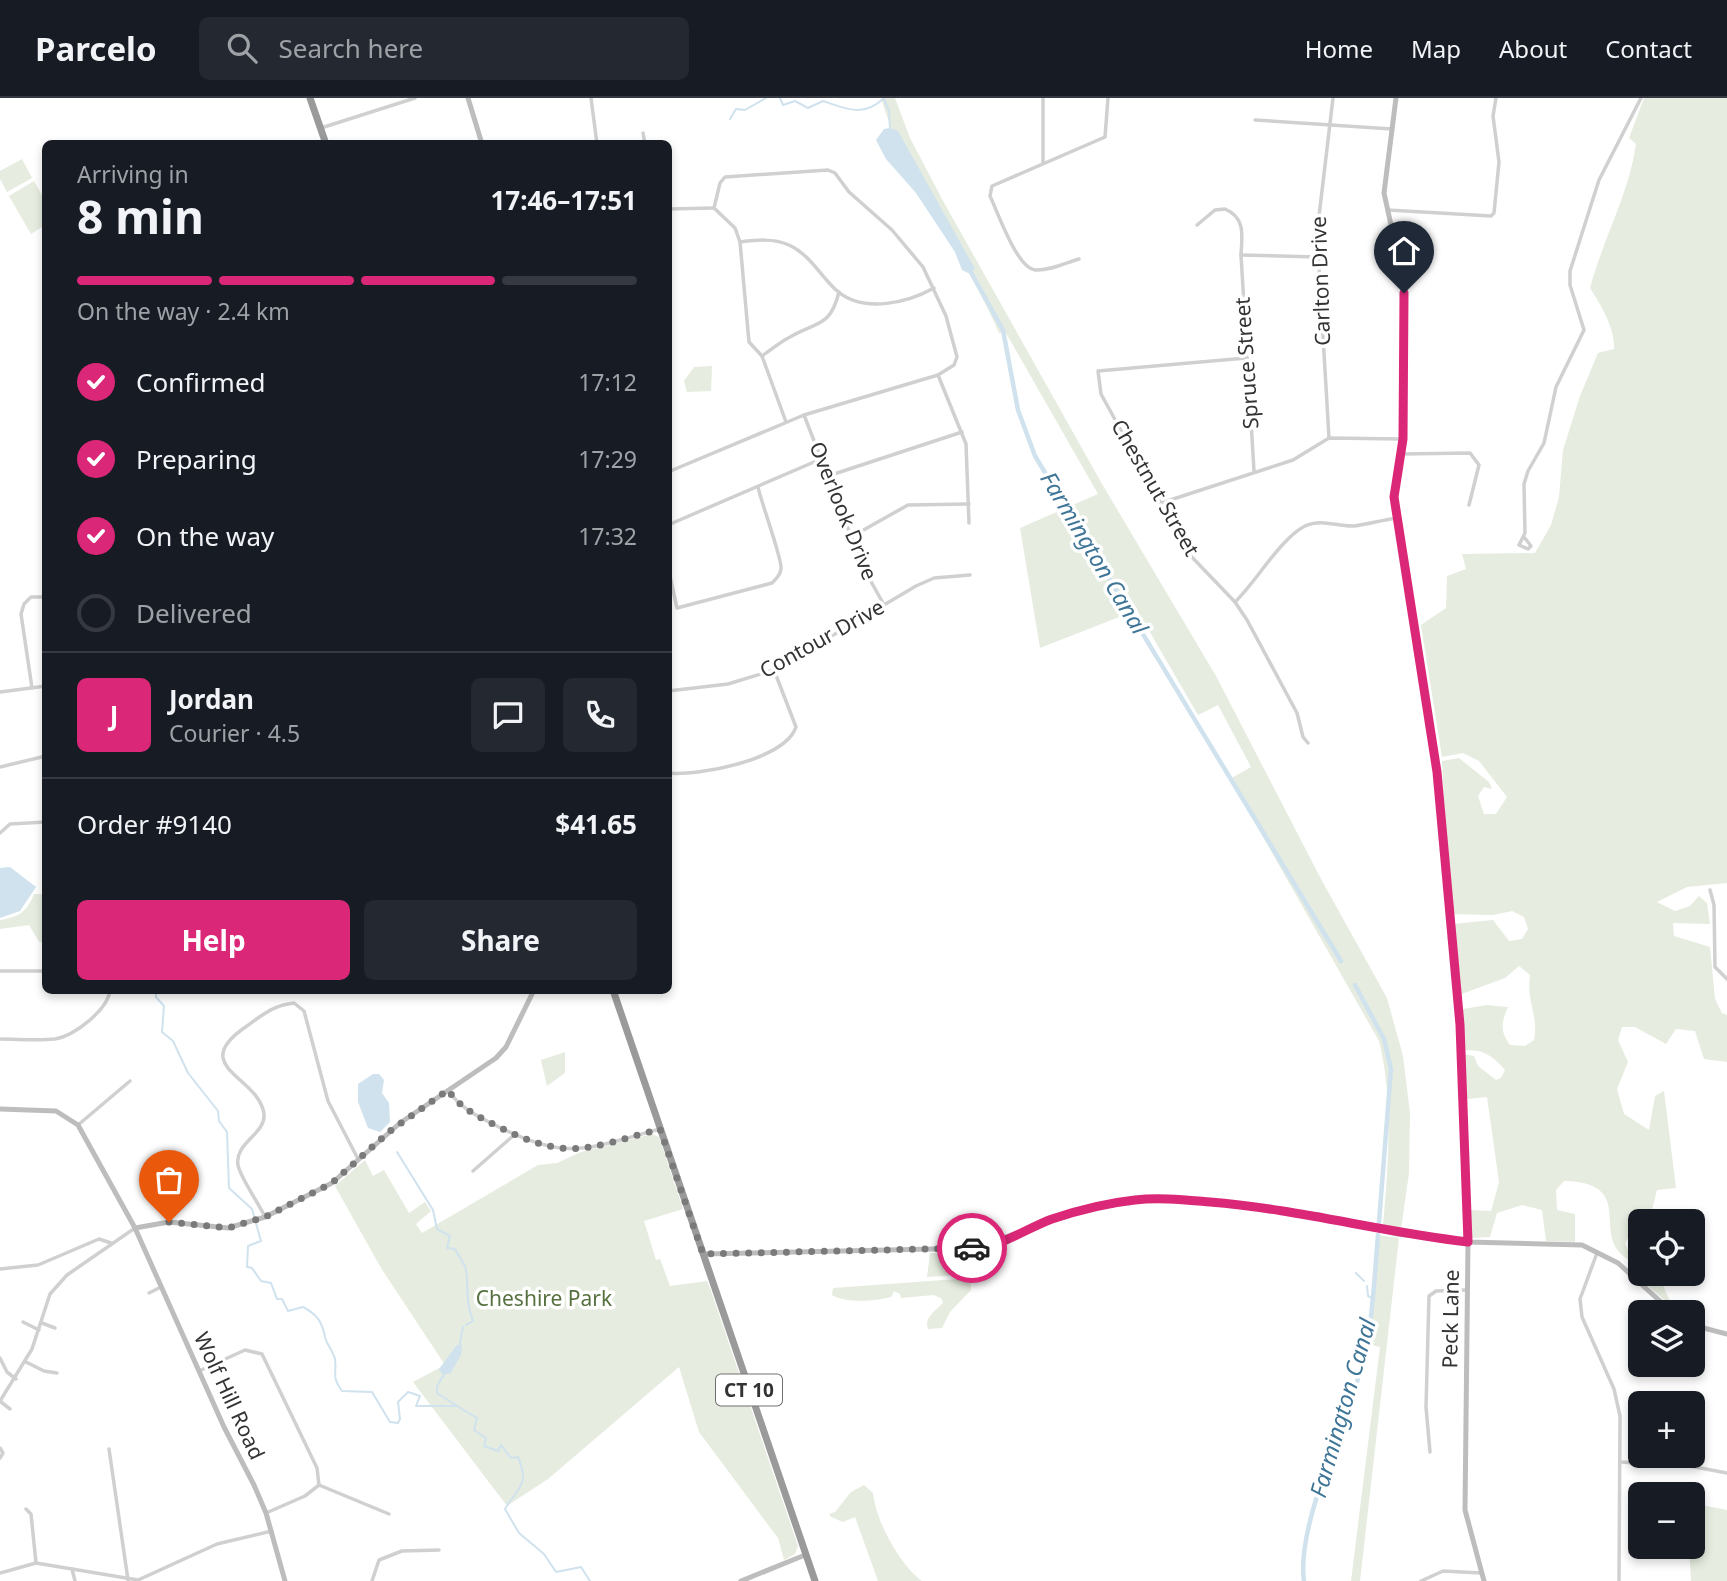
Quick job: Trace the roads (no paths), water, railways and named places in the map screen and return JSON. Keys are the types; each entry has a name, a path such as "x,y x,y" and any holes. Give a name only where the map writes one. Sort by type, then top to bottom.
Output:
{"highway":[{"path":"310,98 325,140"},
{"name":"CT 10","path":"614,994 815,1581"}],"street":[{"path":"321,128 415,98"},
{"path":"468,98 481,140"},
{"path":"591,98 596,140"},
{"path":"1043,98 1044,163"},
{"path":"1079,259 1046,269 1034,270 1022,264 990,196 992,186 1105,137 1108,98"},
{"name":"Carlton Drive","path":"1329,438 1318,257 1319,199 1333,98"},
{"name":"Peck Lane","path":"1396,98 1384,193 1404,284 1403,439 1394,490 1437,772 1460,1025 1468,1242 1465,1510 1484,1581"},
{"path":"1388,210 1491,216 1494,213 1500,162 1493,116 1496,98"},
{"path":"1524,537 1524,484 1547,435 1556,388 1584,330 1570,285 1572,261 1599,180 1640,98"},
{"path":"1255,120 1392,129"},
{"path":"643,133 644,140"},
{"path":"672,470 804,415 938,375 954,365 957,356 934,288 908,246 849,192 835,173 828,170 725,177 720,183 714,208"},
{"path":"672,209 714,208 735,228 740,242 749,342 762,356 786,422"},
{"name":"Spruce Street","path":"1197,225 1215,211 1225,209 1233,212 1242,228 1246,358 1254,471"},
{"path":"740,242 764,239 785,243 810,260 839,292 863,301 898,303 934,288"},
{"path":"1241,255 1318,257"},
{"path":"762,356 789,337 827,320 834,311 839,292"},
{"name":"Chestnut Street","path":"1246,358 1098,371 1101,394 1188,553 1235,602 1297,713 1308,743"},
{"path":"938,375 962,432 968,465 969,523"},
{"name":"Overlook Drive","path":"804,415 863,567 884,605"},
{"path":"828,476 962,432"},
{"path":"1161,503 1293,460 1329,438 1403,439"},
{"path":"1401,454 1470,453 1479,465 1469,505"},
{"path":"672,523 821,459"},
{"path":"672,585 677,608 772,583 779,577 781,562 764,516 758,487"},
{"path":"851,537 908,505 969,504"},
{"path":"1235,602 1251,587 1264,565 1305,526 1329,522 1351,526 1397,518"},
{"name":"Contour Drive","path":"672,691 728,684 774,670 934,578 970,575"},
{"path":"32,688 21,614 24,604 31,597 42,597"},
{"path":"672,773 690,774 727,768 788,740 796,727 774,670"},
{"path":"0,692 42,687"},
{"path":"0,767 42,757"},
{"path":"0,832 10,824 42,822"},
{"path":"1710,890 1714,905 1716,967 1727,979"},
{"path":"0,971 42,971"},
{"path":"0,1039 56,1039 67,1035 102,1008 109,1000 110,994"},
{"path":"10,1409 0,1401 26,1362 42,1323 50,1294 67,1275 135,1228 169,1222 228,1228 251,1223 332,1183 400,1124 502,1052 532,994"},
{"path":"263,1218 238,1164 241,1149 261,1125 264,1114 258,1102 226,1067 223,1052 229,1038 278,1005 294,1003 304,1011 310,1023 328,1101 358,1160"},
{"path":"0,1109 56,1111 78,1125 130,1081"},
{"path":"448,1090 470,1112 542,1147 569,1151 660,1129"},
{"name":"Wolf Hill Road","path":"78,1125 135,1228 266,1513 285,1581"},
{"path":"473,1171 514,1135"},
{"path":"703,1254 978,1248 1053,1219 1097,1206 1138,1199 1251,1206 1319,1215 1397,1234 1468,1242 1582,1245 1618,1263 1659,1300"},
{"path":"0,1269 38,1265 99,1239 111,1243"},
{"path":"1598,1251 1580,1299 1582,1318 1614,1388 1620,1416 1619,1581"},
{"path":"149,1293 162,1287"},
{"path":"1430,1452 1426,1408 1429,1296 1436,1291 1467,1290"},
{"path":"23,1322 39,1330"},
{"path":"42,1323 54,1328"},
{"path":"1705,1328 1727,1334"},
{"path":"199,1371 245,1350 262,1353 317,1468 319,1485"},
{"path":"0,1359 7,1372 16,1379"},
{"path":"26,1362 44,1371 57,1373"},
{"path":"0,1448 3,1454 0,1458"},
{"path":"109,1449 128,1580"},
{"path":"1620,1462 1690,1465 1727,1473"},
{"path":"266,1513 305,1496 319,1485"},
{"path":"319,1485 389,1514"},
{"path":"26,1509 31,1514 36,1563"},
{"path":"0,1573 36,1563 128,1580 148,1578 217,1544 272,1531"},
{"path":"372,1581 379,1560 402,1551 439,1550"},
{"path":"741,1581 805,1555"},
{"path":"72,1569 75,1581"},
{"path":"1422,1581 1443,1571 1481,1573"}],"water":[{"path":"884,129 898,131 975,269 968,273 962,270 955,252 916,193 886,159 876,140"},
{"path":"10,867 36,887 20,911 0,918 0,868"},
{"path":"373,1074 379,1074 384,1080 382,1093 389,1103 390,1122 380,1132 368,1128 358,1102 358,1084"},
{"path":"462,1344 461,1355 450,1374 442,1374 439,1369 457,1345"}],"waterway":[{"path":"730,119 736,109 745,110 766,98"},
{"path":"780,98 783,105 795,101 808,108 823,101 855,110 869,108 884,98"},
{"path":"884,99 889,111 890,128"},
{"name":"Farmington Canal","path":"968,267 1003,330 1018,410 1035,456 1341,961"},
{"name":"Farmington Canal","path":"1355,985 1384,1039 1391,1069 1379,1222"},
{"path":"156,994 164,1006 162,1032 173,1041 188,1073 218,1111 219,1121 227,1132 229,1188 252,1209 261,1241 248,1246 247,1267 252,1268 261,1281 271,1283 277,1299 282,1299 288,1311 303,1307 318,1319 334,1356 335,1378 342,1391 372,1392 390,1422 398,1423 398,1402 408,1392 420,1396 416,1406 457,1406 477,1418 474,1430 486,1438 484,1446 498,1451 501,1445 511,1458 518,1457 523,1480 505,1509 519,1533 544,1554 556,1572 581,1567 590,1581"},
{"path":"397,1152 433,1210 437,1229 450,1236 447,1248 455,1249 465,1267 473,1321 466,1325"},
{"name":"Farmington Canal","path":"1304,1581 1307,1532 1365,1352 1378,1235"},
{"path":"1356,1273 1364,1281"},
{"path":"1367,1286 1368,1296 1374,1299"},
{"path":"460,1343 463,1327"},
{"path":"445,1373 437,1386 437,1393 457,1406"}],"park label":[{"name":"Cheshire Park","path":"544,1299"}]}
